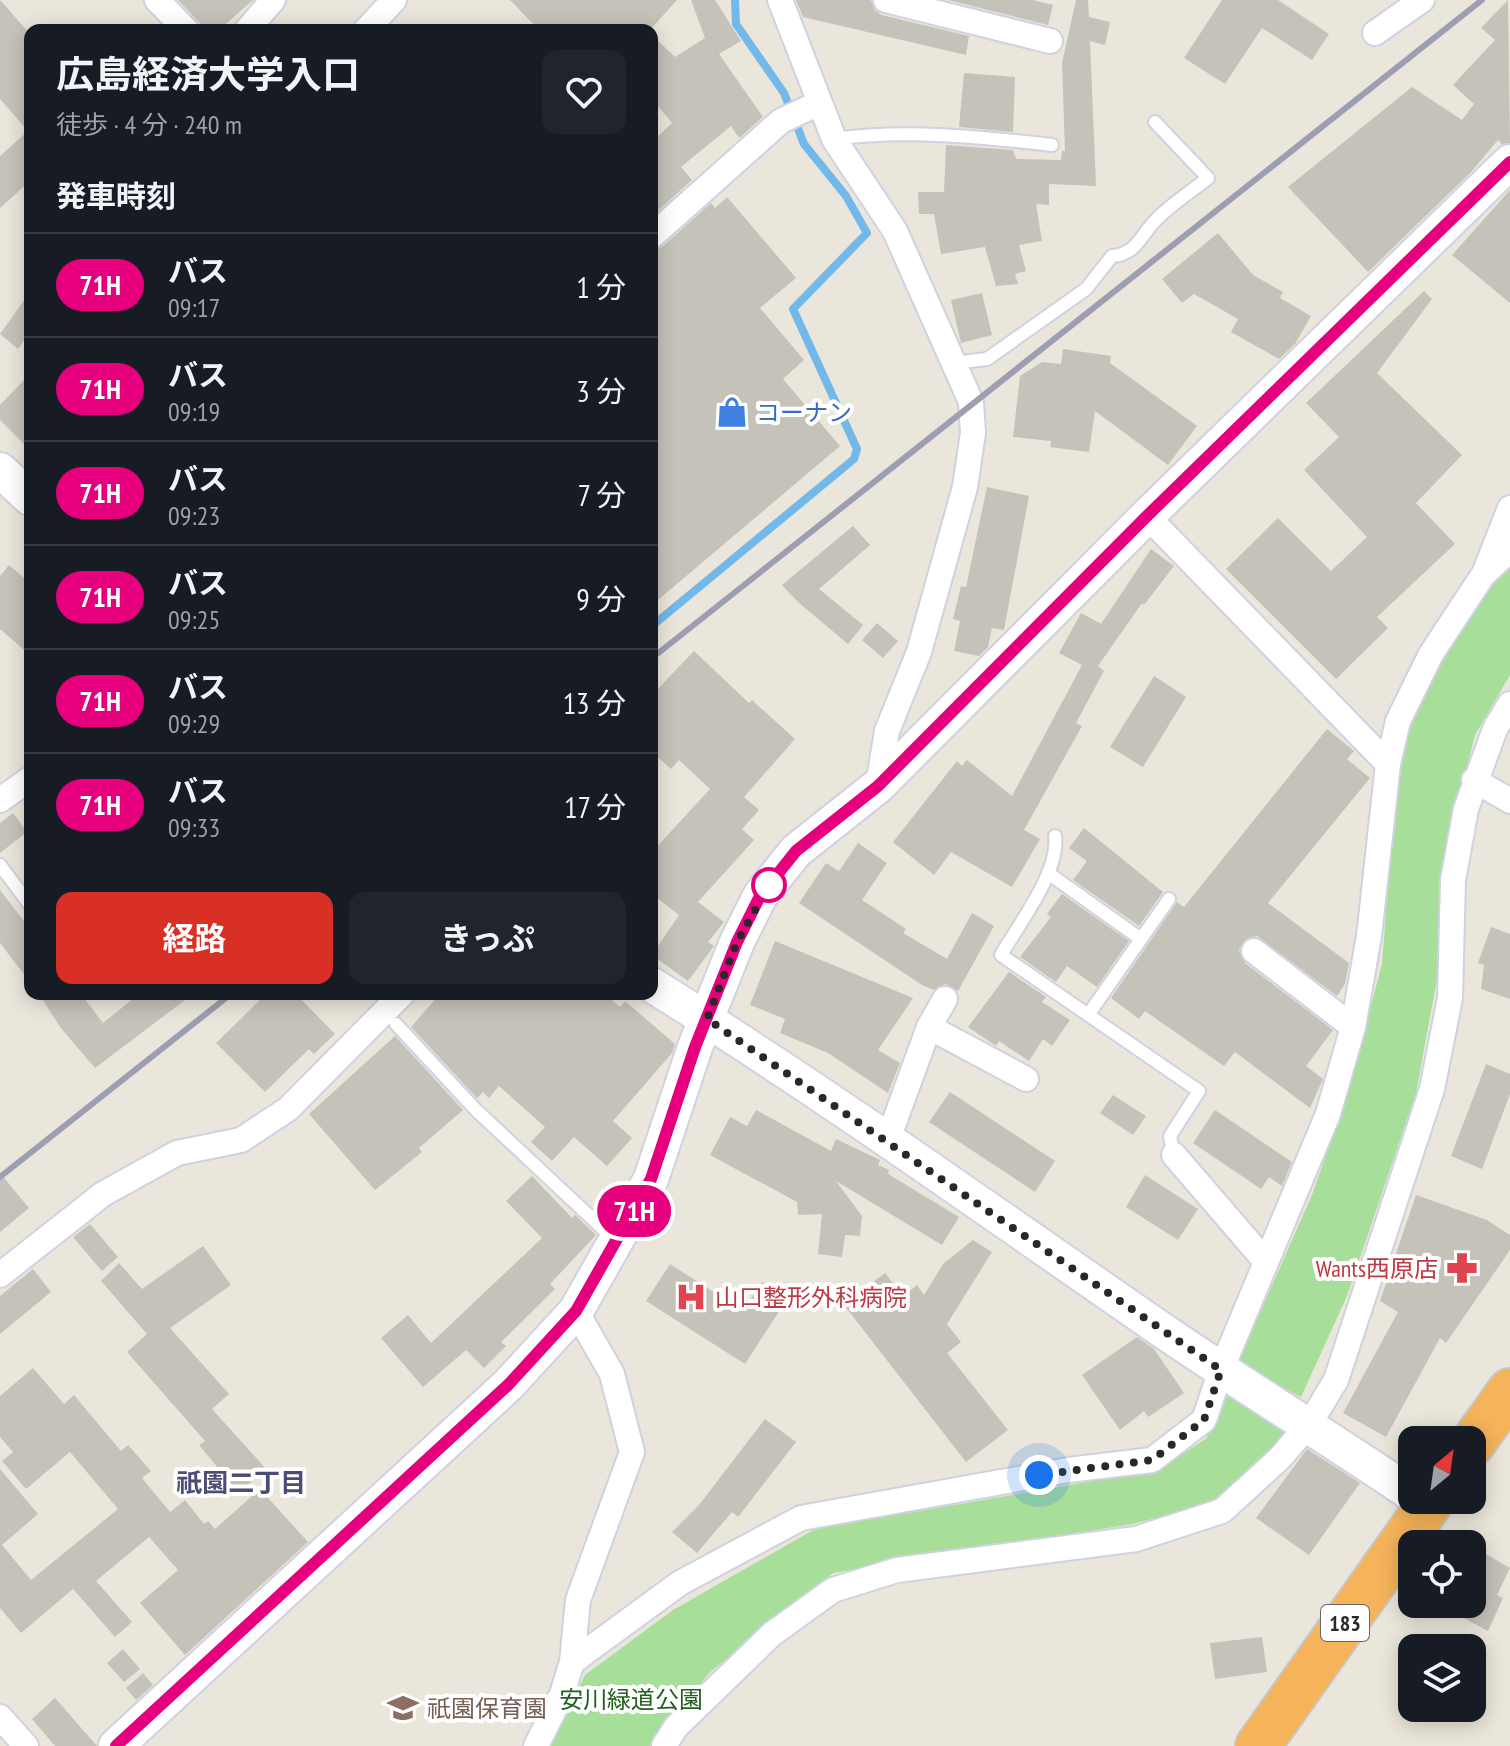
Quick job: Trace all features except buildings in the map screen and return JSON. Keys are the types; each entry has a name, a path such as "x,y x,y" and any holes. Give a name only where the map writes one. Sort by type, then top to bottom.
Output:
{"highway":[{"path":"1485,1426 1509,1394"},
{"name":"183","path":"1258,1746 1414,1514"}],"main road":[{"path":"116,1746 508,1385 576,1311 651,1179 707,1019 760,896 796,851 878,786 1147,516 1510,162"},
{"path":"0,470 24,492"},
{"path":"658,989 1221,1370 1310,1423 1398,1483"}],"street":[{"path":"157,0 180,24"},
{"path":"252,24 273,0"},
{"path":"372,24 394,0"},
{"path":"780,0 834,139 895,231 971,402 973,433 965,487 919,652 887,731 878,786"},
{"path":"886,0 1050,41"},
{"path":"1375,33 1422,0"},
{"path":"658,231 781,121 819,103"},
{"path":"572,1662 680,1583 801,1518 1039,1475 1152,1460 1204,1420 1221,1370 1328,1114 1353,1027 1369,936 1388,764 1398,721 1431,654 1483,575 1510,508"},
{"path":"1147,516 1388,764"},
{"path":"1483,575 1510,550"},
{"path":"664,1746 676,1727 772,1634 833,1590 897,1570 1136,1539 1222,1511 1280,1458 1310,1423 1336,1380 1432,1089 1450,998 1453,880 1474,780 1495,729 1510,704"},
{"path":"1474,780 1510,801"},
{"path":"0,800 24,783"},
{"path":"1254,951 1353,1027"},
{"path":"887,1142 929,1027 945,999"},
{"path":"0,1275 103,1194 177,1153 241,1140 288,1109 396,1000"},
{"path":"929,1027 1026,1079"},
{"path":"1174,1155 1266,1262"},
{"path":"536,1746 562,1694 572,1662 578,1600 632,1452 612,1374 576,1311"},
{"path":"0,1717 26,1746"}],"lane":[{"path":"953,363 987,359 1086,289 1112,256 1123,255 1146,237 1152,223 1208,178 1155,122"},
{"path":"834,139 858,136 990,138 1052,145"},
{"path":"1055,836 1057,852 1048,873 1001,955 1199,1091 1170,1136 1174,1155"},
{"path":"0,865 24,897"},
{"path":"1048,873 1141,939"},
{"path":"1088,1015 1169,899"},
{"path":"396,1024 475,1109 617,1242"}],"green space":[{"path":"1510,568 1510,675 1475,735 1448,842 1439,968 1416,1093 1347,1296 1301,1397 1237,1365 1312,1195 1349,1089 1382,964 1397,767 1424,690 1496,579"},
{"name":"安川緑道公園","path":"1225,1393 1290,1433 1213,1504 1132,1524 833,1573 709,1673 654,1746 550,1746 585,1675 673,1610 815,1529 1157,1470 1206,1439"}],"waterway":[{"path":"658,621 854,459 857,449 793,309 867,233 846,196 804,144 784,93 736,24 735,0"}],"railway":[{"path":"658,653 1482,0"},
{"path":"0,1177 223,1000"}],"bus line":[{"name":"71H","path":"116,1746 508,1385 576,1311 651,1179 695,1047 737,942 760,896 796,851 878,786 1147,516 1510,162"}],"place":[{"name":"コーナン","path":"732,412"},
{"name":"Wants西原店","path":"1462,1268"},
{"name":"山口整形外科病院","path":"691,1297"},
{"name":"祇園保育園","path":"403,1708"}],"district":[{"name":"祇園二丁目","path":"241,1482"}],"route":[{"path":"769,885 760,896 737,942 707,1019 1221,1370 1204,1420 1152,1460 1039,1475"}]}
